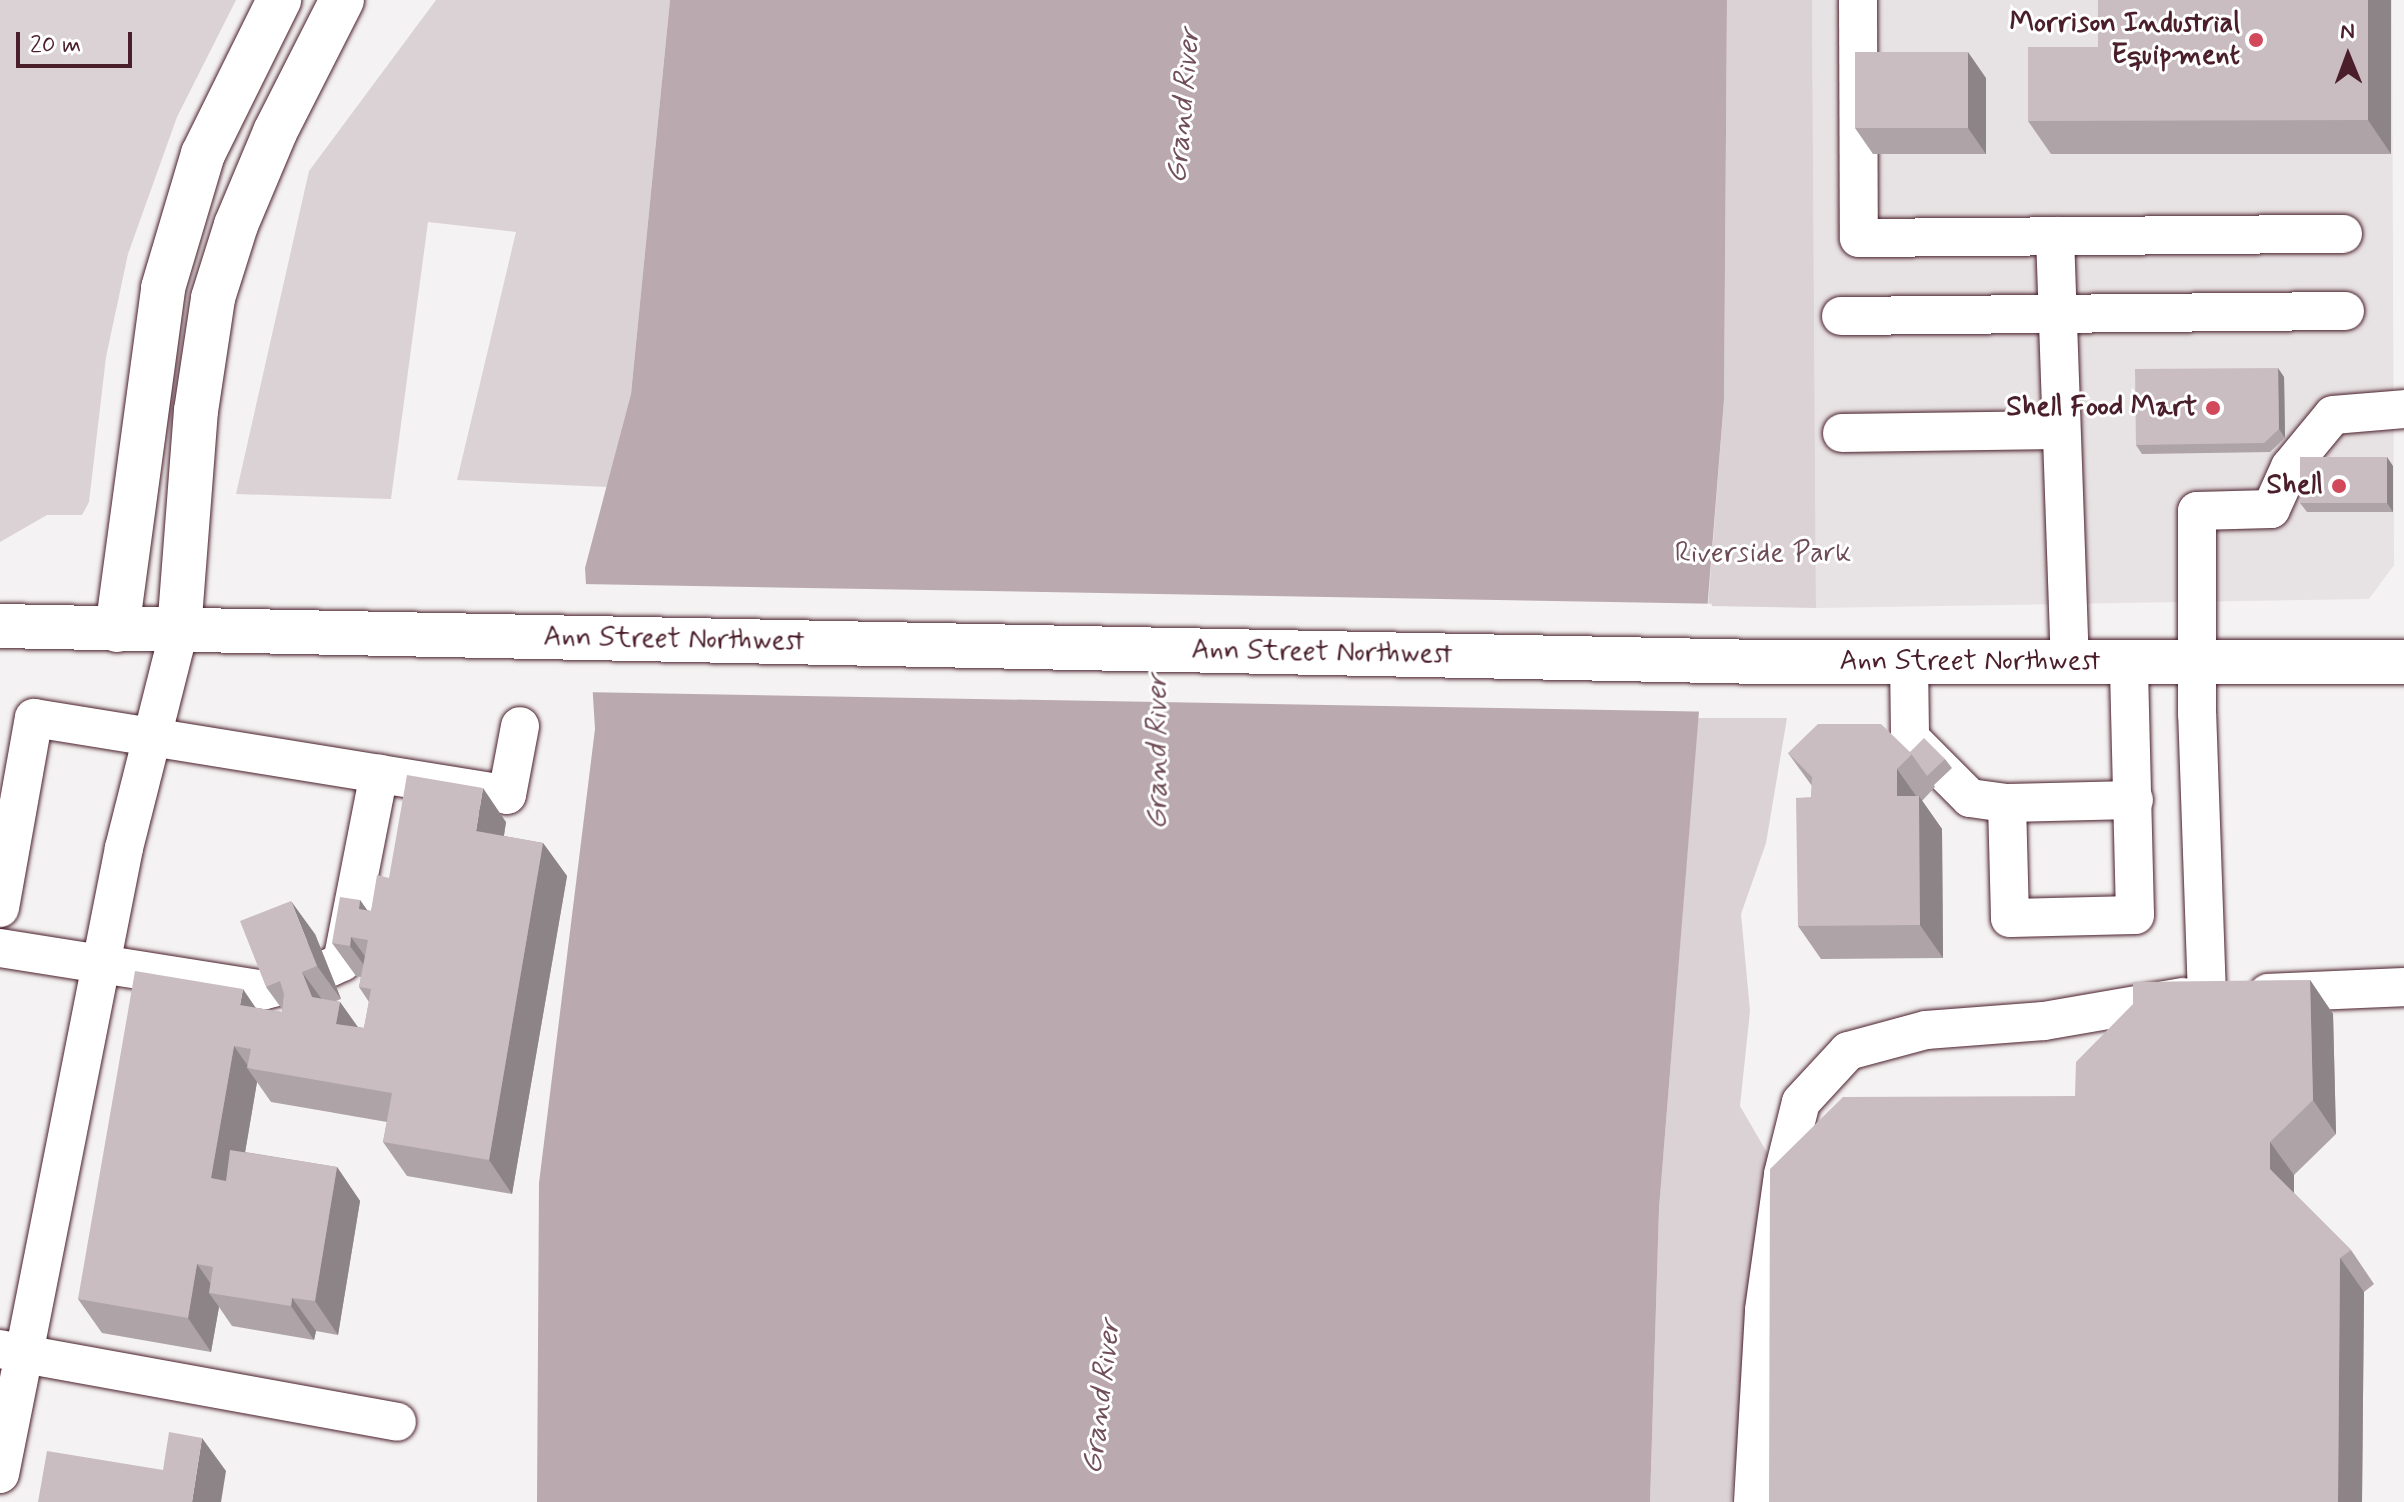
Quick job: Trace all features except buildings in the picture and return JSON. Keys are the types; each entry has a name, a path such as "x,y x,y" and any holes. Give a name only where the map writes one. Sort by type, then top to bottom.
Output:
{"main road":[{"path":"117,630 163,288 203,154 279,0"},
{"path":"179,631 196,411 213,298 236,225 275,132 342,0"},
{"name":"Ann Street Northwest","path":"0,626 1768,662 2404,662"}],"lane":[{"path":"1858,0 1859,238 2343,234"},
{"path":"2055,236 2058,430 2070,662"},
{"path":"1841,316 2345,311"},
{"path":"2207,996 2197,662 2197,511 2271,509 2290,467 2333,415 2404,409"},
{"path":"1842,433 2058,430"},
{"path":"2,1454 12,1351 124,848 155,741 179,631"},
{"path":"1909,662 1913,744 1970,798 2007,803 2134,800"},
{"path":"2007,803 2010,918 2135,915 2129,662"},
{"path":"0,908 34,718 155,741 507,795 520,726"},
{"path":"329,968 342,962 379,774"},
{"path":"0,948 265,990 277,987"},
{"path":"1753,1502 1764,1310 1783,1174 1801,1102 1848,1051 1900,1037 2044,1021 2158,998 2404,987"},
{"path":"12,1351 397,1422"}],"shaded area":[{"path":"1812,0 2392,0 2394,565 2369,599 1816,608"}],"green space":[{"path":"0,0 236,0 177,117 128,254 106,357 89,502 82,515 47,515 0,542"},
{"path":"436,0 670,0 631,394 607,487 457,480 516,232 428,222 391,499 236,494 309,171"},
{"name":"Riverside Park","path":"1727,0 1812,0 1816,608 1708,606 1724,400"},
{"path":"1698,718 1787,718 1766,843 1741,914 1750,1011 1740,1106 1769,1156 1731,1502 1650,1502 1659,1209"}],"water":[{"name":"Grand River","path":"670,0 1727,0 1724,400 1659,1209 1650,1502 537,1502 539,1183 595,729 585,568 631,394"}],"pier":[{"path":"582,584 1712,604 1710,712 580,692"}],"place":[{"name":"Morrison Industrial Equipment","path":"2256,40"},
{"name":"Shell Food Mart","path":"2213,408"},
{"name":"Shell","path":"2339,486"}]}
